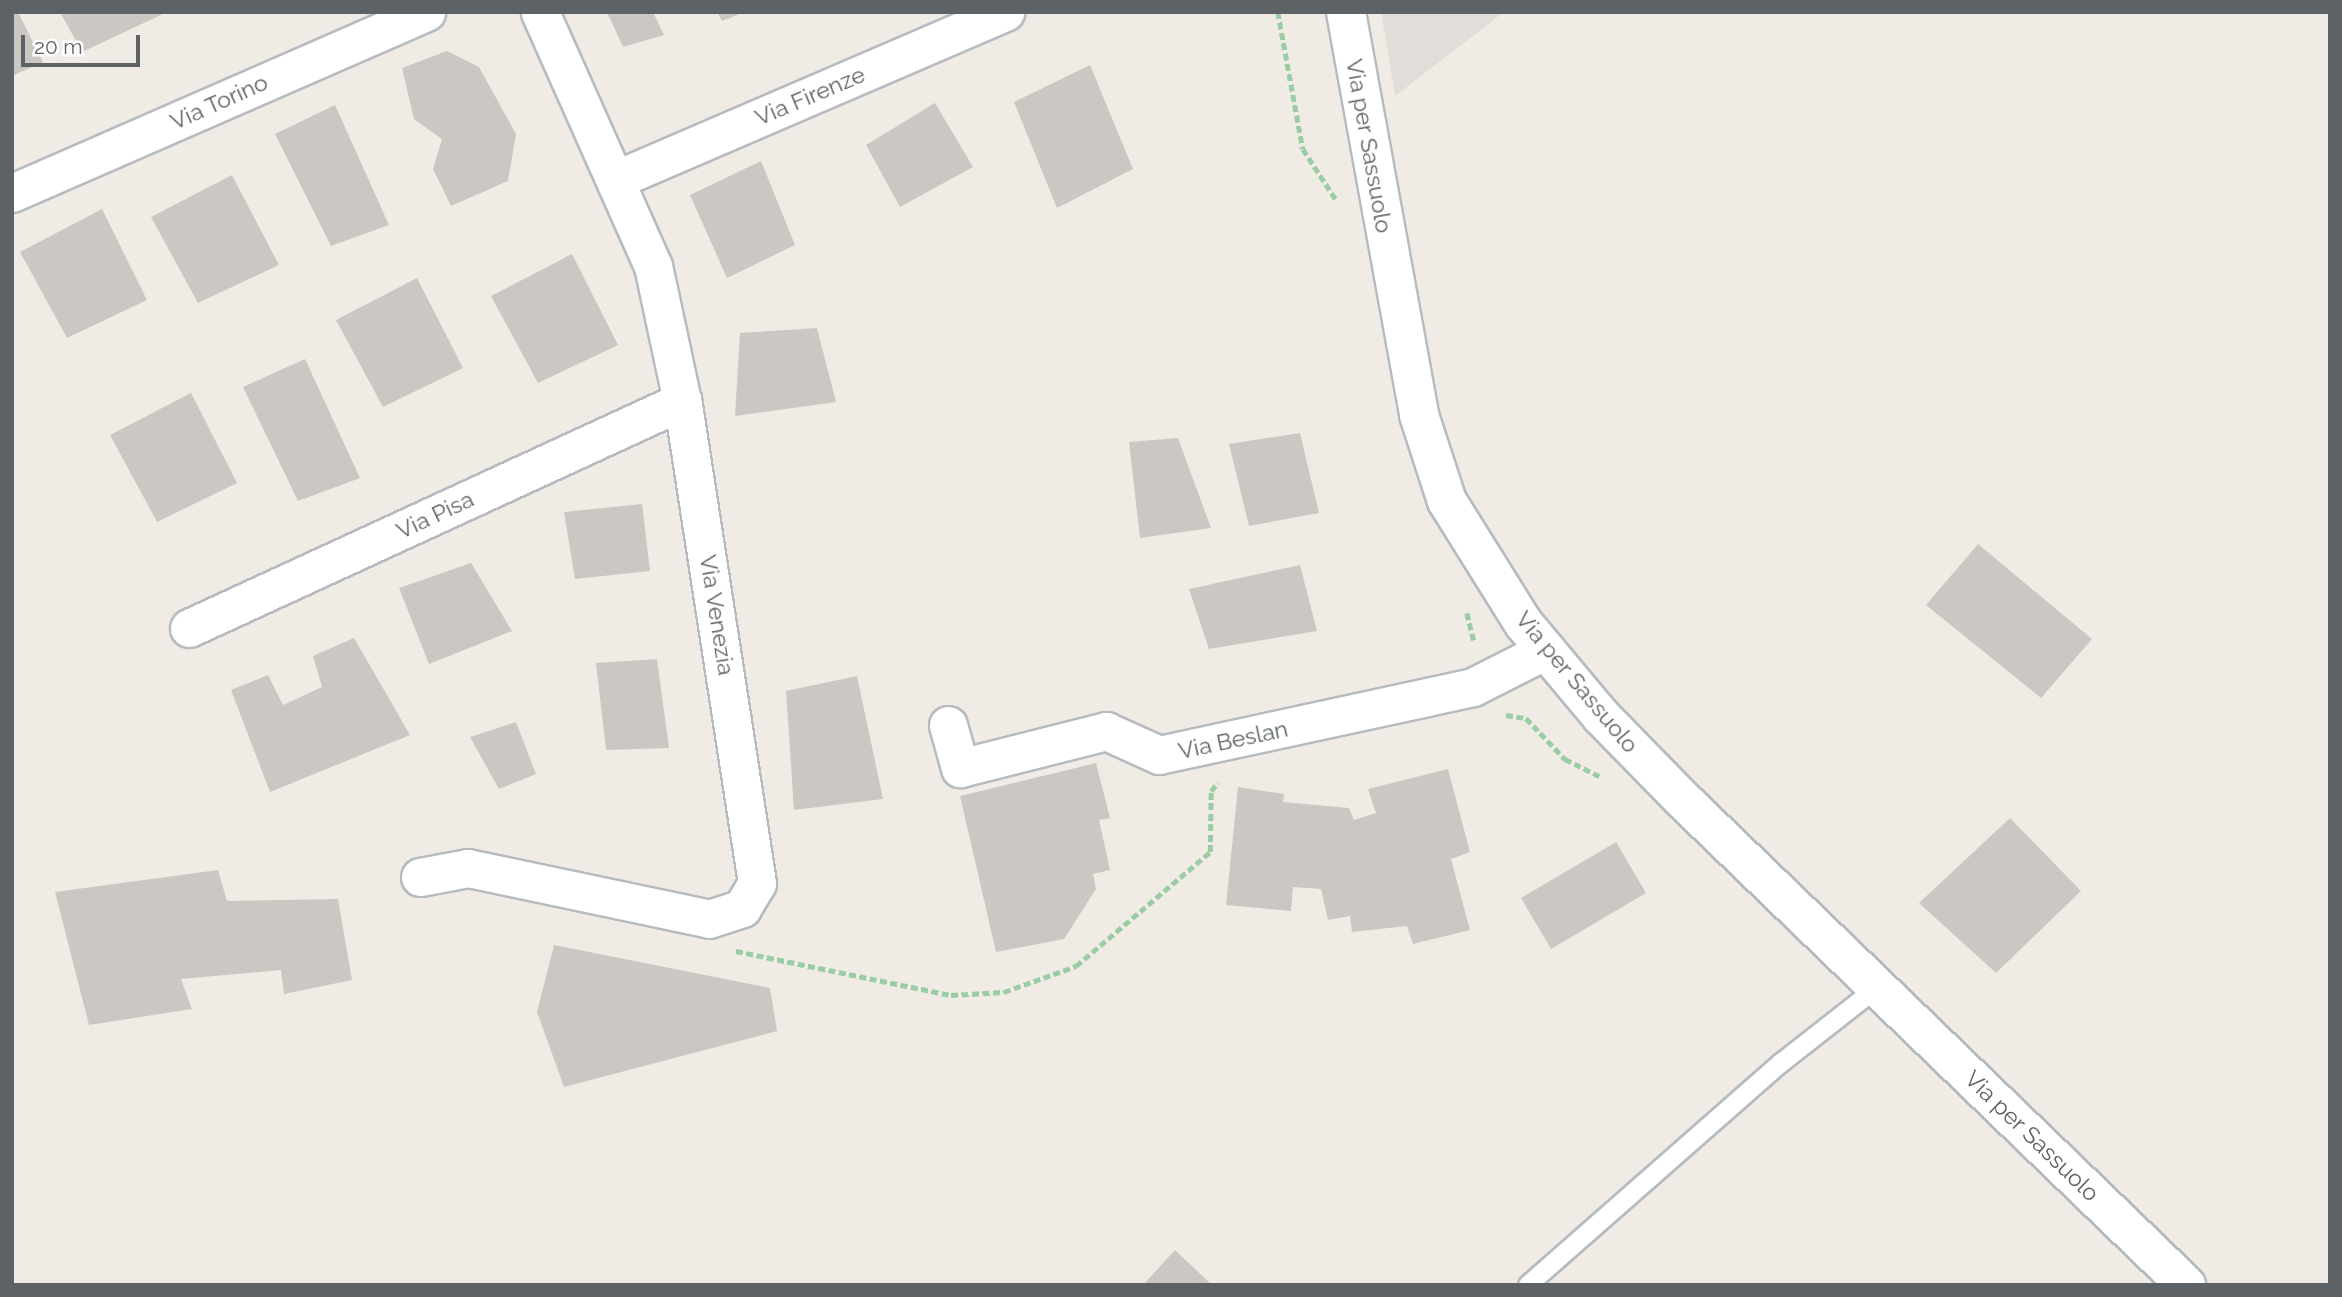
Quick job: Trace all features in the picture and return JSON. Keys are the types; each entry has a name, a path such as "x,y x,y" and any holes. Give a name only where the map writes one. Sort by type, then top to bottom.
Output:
{"main road":[{"name":"Via per Sassuolo","path":"1346,12 1401,327 1447,501 1546,650 1683,800 2186,1285"}],"street":[{"name":"Via Torino","path":"12,193 426,12"},
{"name":"Via Venezia","path":"420,877 468,869 709,919 729,916 752,900 758,867 682,401 653,266 540,12"},
{"name":"Via Firenze","path":"615,180 1005,12"},
{"name":"Via Pisa","path":"189,628 682,401"},
{"name":"Via Beslan","path":"948,725 960,768 1106,732 1159,755 1473,687 1546,650"}],"lane":[{"path":"1528,1285 1781,1063 1878,988"}],"path":[{"path":"727,949 951,995 1004,992 1076,965 1210,852 1211,791 1228,770"}],"shaded area":[{"path":"1381,12 1504,12 1395,96"}],"building":[{"path":"12,12 18,12 43,62 12,76"},
{"path":"60,12 162,12 163,14 82,52"},
{"path":"607,12 653,12 664,35 623,47"},
{"path":"717,12 745,12 722,21"},
{"path":"447,51 479,67 516,134 508,181 451,206 433,169 442,139 414,119 402,68"},
{"path":"1090,65 1133,169 1057,208 1014,102"},
{"path":"935,103 973,167 900,207 866,145"},
{"path":"335,105 389,225 331,246 275,134"},
{"path":"761,161 795,245 727,278 690,195"},
{"path":"232,175 279,265 198,303 151,217"},
{"path":"102,209 147,300 67,338 20,252"},
{"path":"572,254 618,345 538,383 491,296"},
{"path":"417,278 463,368 383,407 336,320"},
{"path":"817,328 836,402 735,416 740,333"},
{"path":"305,359 360,478 298,501 243,387"},
{"path":"191,393 237,483 157,522 110,435"},
{"path":"1300,433 1319,513 1249,526 1229,444"},
{"path":"1178,438 1211,528 1140,538 1129,442"},
{"path":"642,504 650,571 575,579 564,512"},
{"path":"1978,544 2092,639 2041,698 1926,605"},
{"path":"471,563 512,631 429,664 399,588"},
{"path":"1300,565 1317,631 1209,649 1189,589"},
{"path":"354,638 410,735 270,792 231,690 268,675 283,705 322,687 313,656"},
{"path":"657,659 669,748 606,750 596,663"},
{"path":"857,676 883,799 794,810 786,691"},
{"path":"516,722 536,774 499,789 470,737"},
{"path":"1096,763 1110,818 1099,820 1110,870 1093,874 1096,889 1064,939 996,952 960,796"},
{"path":"1448,769 1470,852 1451,859 1470,930 1413,944 1407,926 1352,932 1350,916 1328,920 1321,889 1293,887 1291,911 1226,905 1238,787 1284,794 1283,802 1349,808 1354,820 1376,813 1368,789"},
{"path":"2010,818 2081,891 1996,973 1919,903"},
{"path":"1616,842 1646,893 1551,949 1521,898"},
{"path":"218,870 227,901 338,899 352,980 284,994 281,970 181,979 192,1009 89,1025 55,892"},
{"path":"554,945 770,988 777,1031 564,1087 537,1012"},
{"path":"1175,1250 1212,1285 1143,1285"}]}
